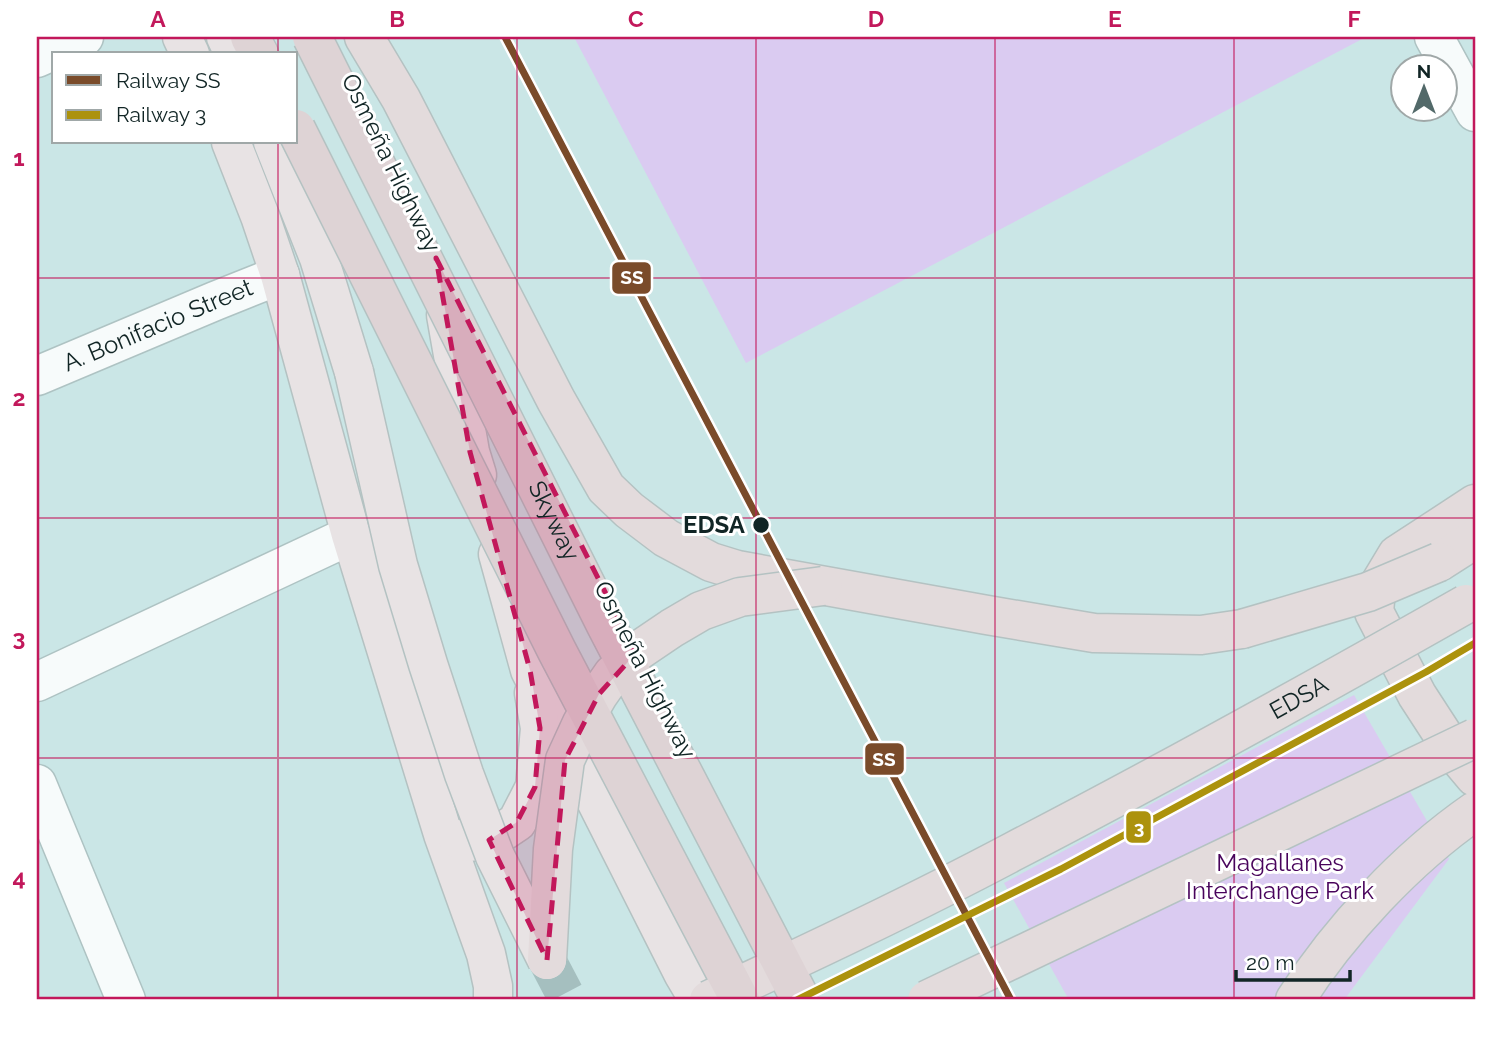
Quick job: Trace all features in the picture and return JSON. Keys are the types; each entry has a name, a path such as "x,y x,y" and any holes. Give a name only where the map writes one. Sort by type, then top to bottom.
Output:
{"highway":[{"name":"Skyway","path":"312,37 607,625 801,1000"},
{"path":"364,37 401,99 556,400 606,488 629,510 666,538 711,562 737,570 823,586 1094,633 1200,635 1242,629 1368,592 1439,562 1475,539"},
{"path":"298,133 557,650 740,1000"},
{"path":"1475,504 1397,555 1376,590 1374,612 1417,695 1454,752 1475,777"},
{"path":"547,960 553,849 565,760 598,694 613,674 638,651 701,611 740,597 823,586"},
{"name":"EDSA","path":"709,1000 853,933 1013,852 1316,689 1470,601"},
{"path":"927,1000 1475,738"},
{"path":"1294,1000 1339,939 1378,896 1420,855 1475,811"}],"main road":[{"name":"Osmeña Highway","path":"329,37 436,258 625,632 816,1000"},
{"path":"232,144 280,275 351,535 443,834 486,954 493,986 493,1000"},
{"path":"274,144 319,258 354,372 398,565 460,762 495,856 547,960"},
{"path":"436,258 470,452 530,670 540,728 535,786 517,822 490,840 467,842 443,834"},
{"path":"530,670 699,1000"}],"street":[{"path":"37,58 84,37"},
{"path":"1434,37 1475,112"},
{"name":"A. Bonifacio Street","path":"37,376 280,275"},
{"path":"37,682 351,535"},
{"path":"37,785 126,1000"}],"highlighted area":[{"path":"436,258 636,653 599,694 565,760 547,960 489,840 517,822 535,787 540,728 530,670 470,452"}],"green space":[{"path":"574,37 1366,37 746,363"},
{"name":"Magallanes Interchange Park","path":"1354,695 1449,859 1344,1000 1069,1000 1004,883"}],"tunnel":[{"path":"547,960 568,1000"}],"rail line":[{"name":"SS","path":"505,37 1011,1000"},
{"name":"3","path":"797,1000 1061,869 1475,643"}],"place":[{"name":"EDSA","path":"761,525"}]}
